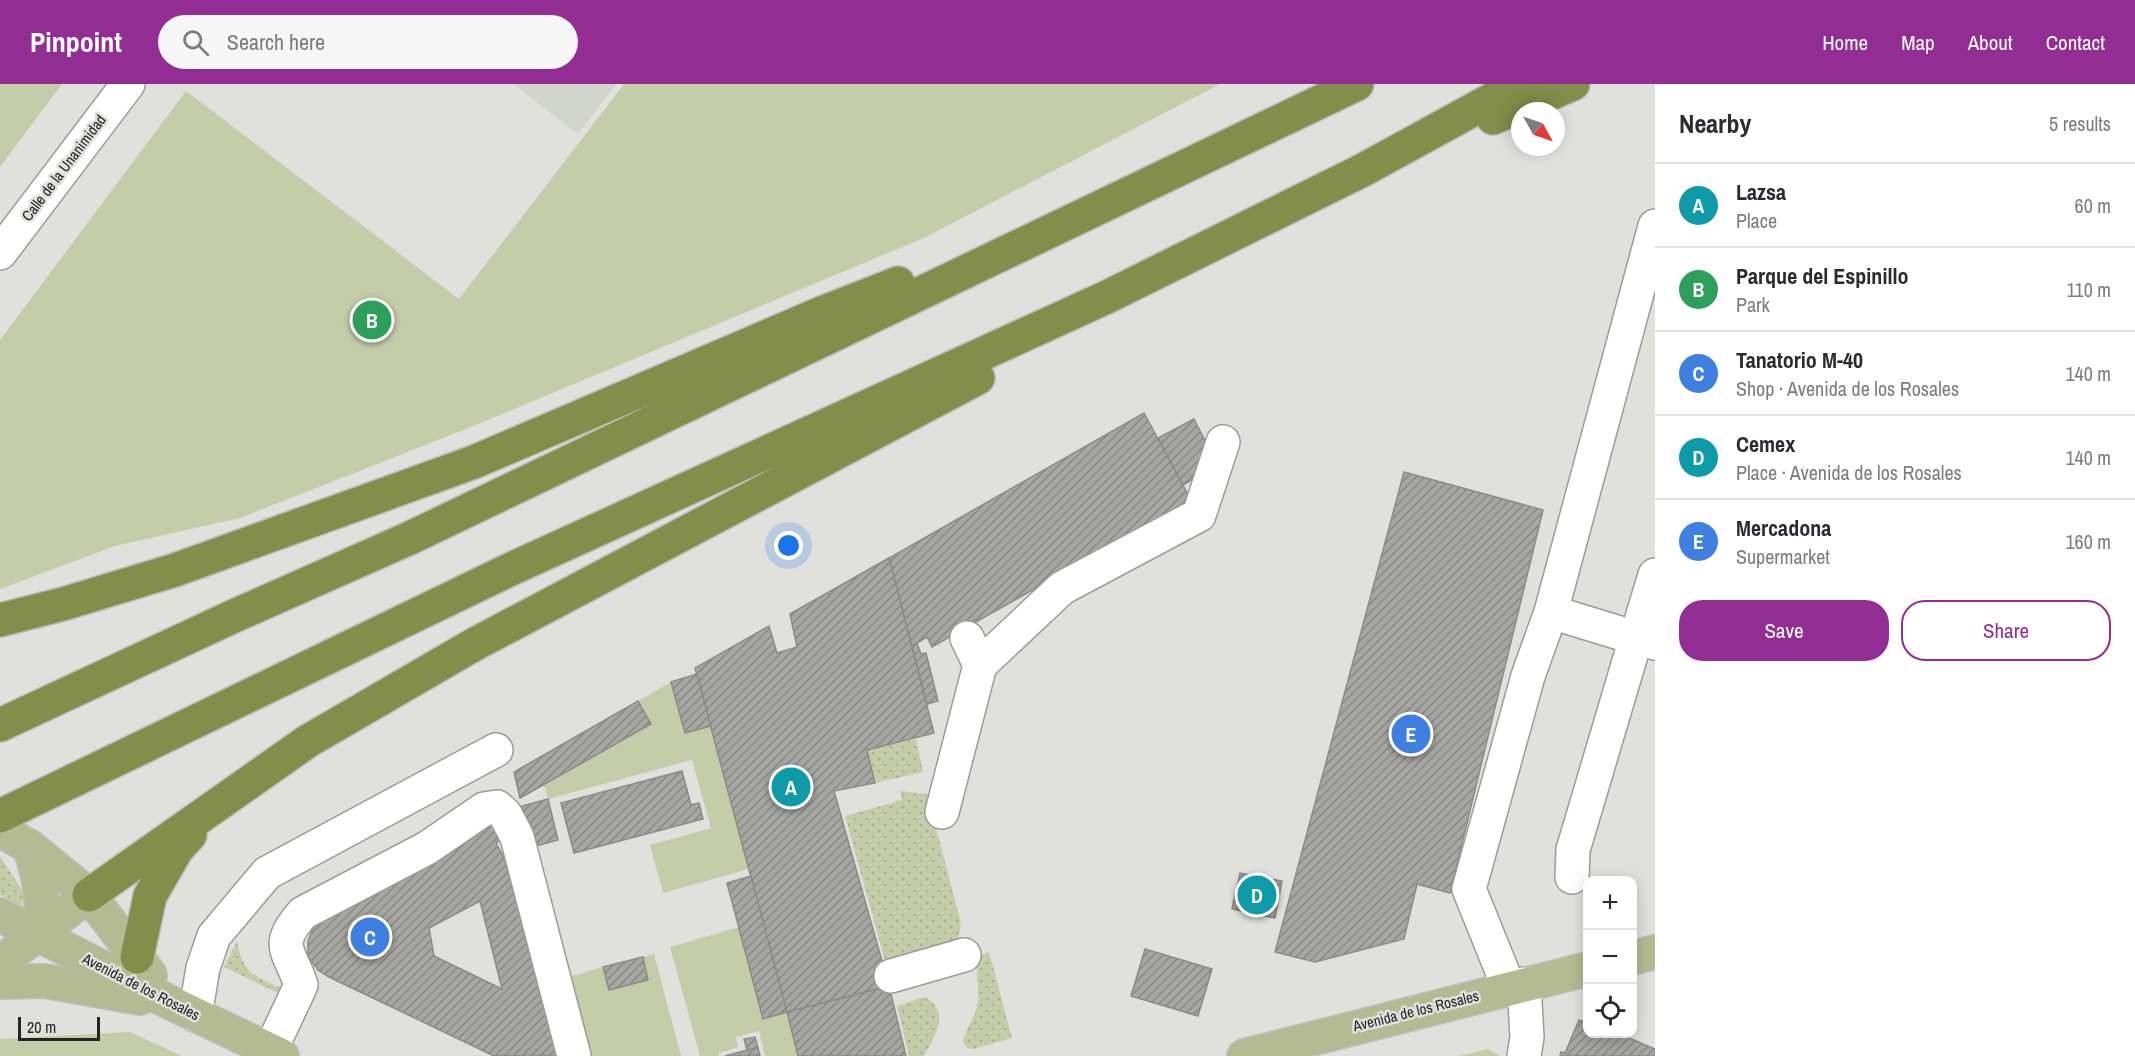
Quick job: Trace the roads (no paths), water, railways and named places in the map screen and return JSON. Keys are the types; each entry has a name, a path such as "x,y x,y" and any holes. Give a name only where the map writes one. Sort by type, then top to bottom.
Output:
{"highway":[{"path":"0,725 410,537 1165,178 1357,84"},
{"path":"2,820 509,570 1107,297 1363,170 1520,84"},
{"path":"1363,170 1573,84"},
{"path":"0,620 63,604 175,570 474,462 824,312 1165,178"},
{"path":"89,895 308,741 465,650 997,369 1107,297"},
{"path":"137,957 150,896 177,849 218,804"}],"main road":[{"path":"2,820 30,847 89,895 137,957 183,1009"},
{"path":"30,847 40,890 42,917 37,933"},
{"path":"0,963 89,895"},
{"name":"Avenida de los Rosales","path":"0,915 183,1009 276,1053"},
{"path":"1637,957 1655,952"},
{"name":"Avenida de los Rosales","path":"1244,1056 1583,970"},
{"path":"0,982 45,981 183,1009"}],"street":[{"name":"Calle de la Unanimidad","path":"0,253 126,85"},
{"path":"1524,1056 1527,1037 1516,986 1469,889 1528,676 1551,612 1655,226"},
{"path":"942,812 974,651 1062,588 1199,515 1223,442"},
{"path":"1572,877 1573,850 1645,640 1655,575"},
{"path":"1551,612 1645,640"},
{"path":"183,1009 203,968 214,936 267,873 496,750"},
{"path":"276,1053 301,986 284,948 288,930 303,913 427,848 484,809 497,807 505,814 517,837 574,1056"},
{"path":"891,976 964,955"}],"place":[{"name":"Parque del Espinillo","path":"372,320"},
{"name":"Mercadona","path":"1411,734"},
{"name":"Lazsa","path":"791,787"},
{"name":"Cemex","path":"1257,895"},
{"name":"Tanatorio M-40","path":"370,937"}]}
